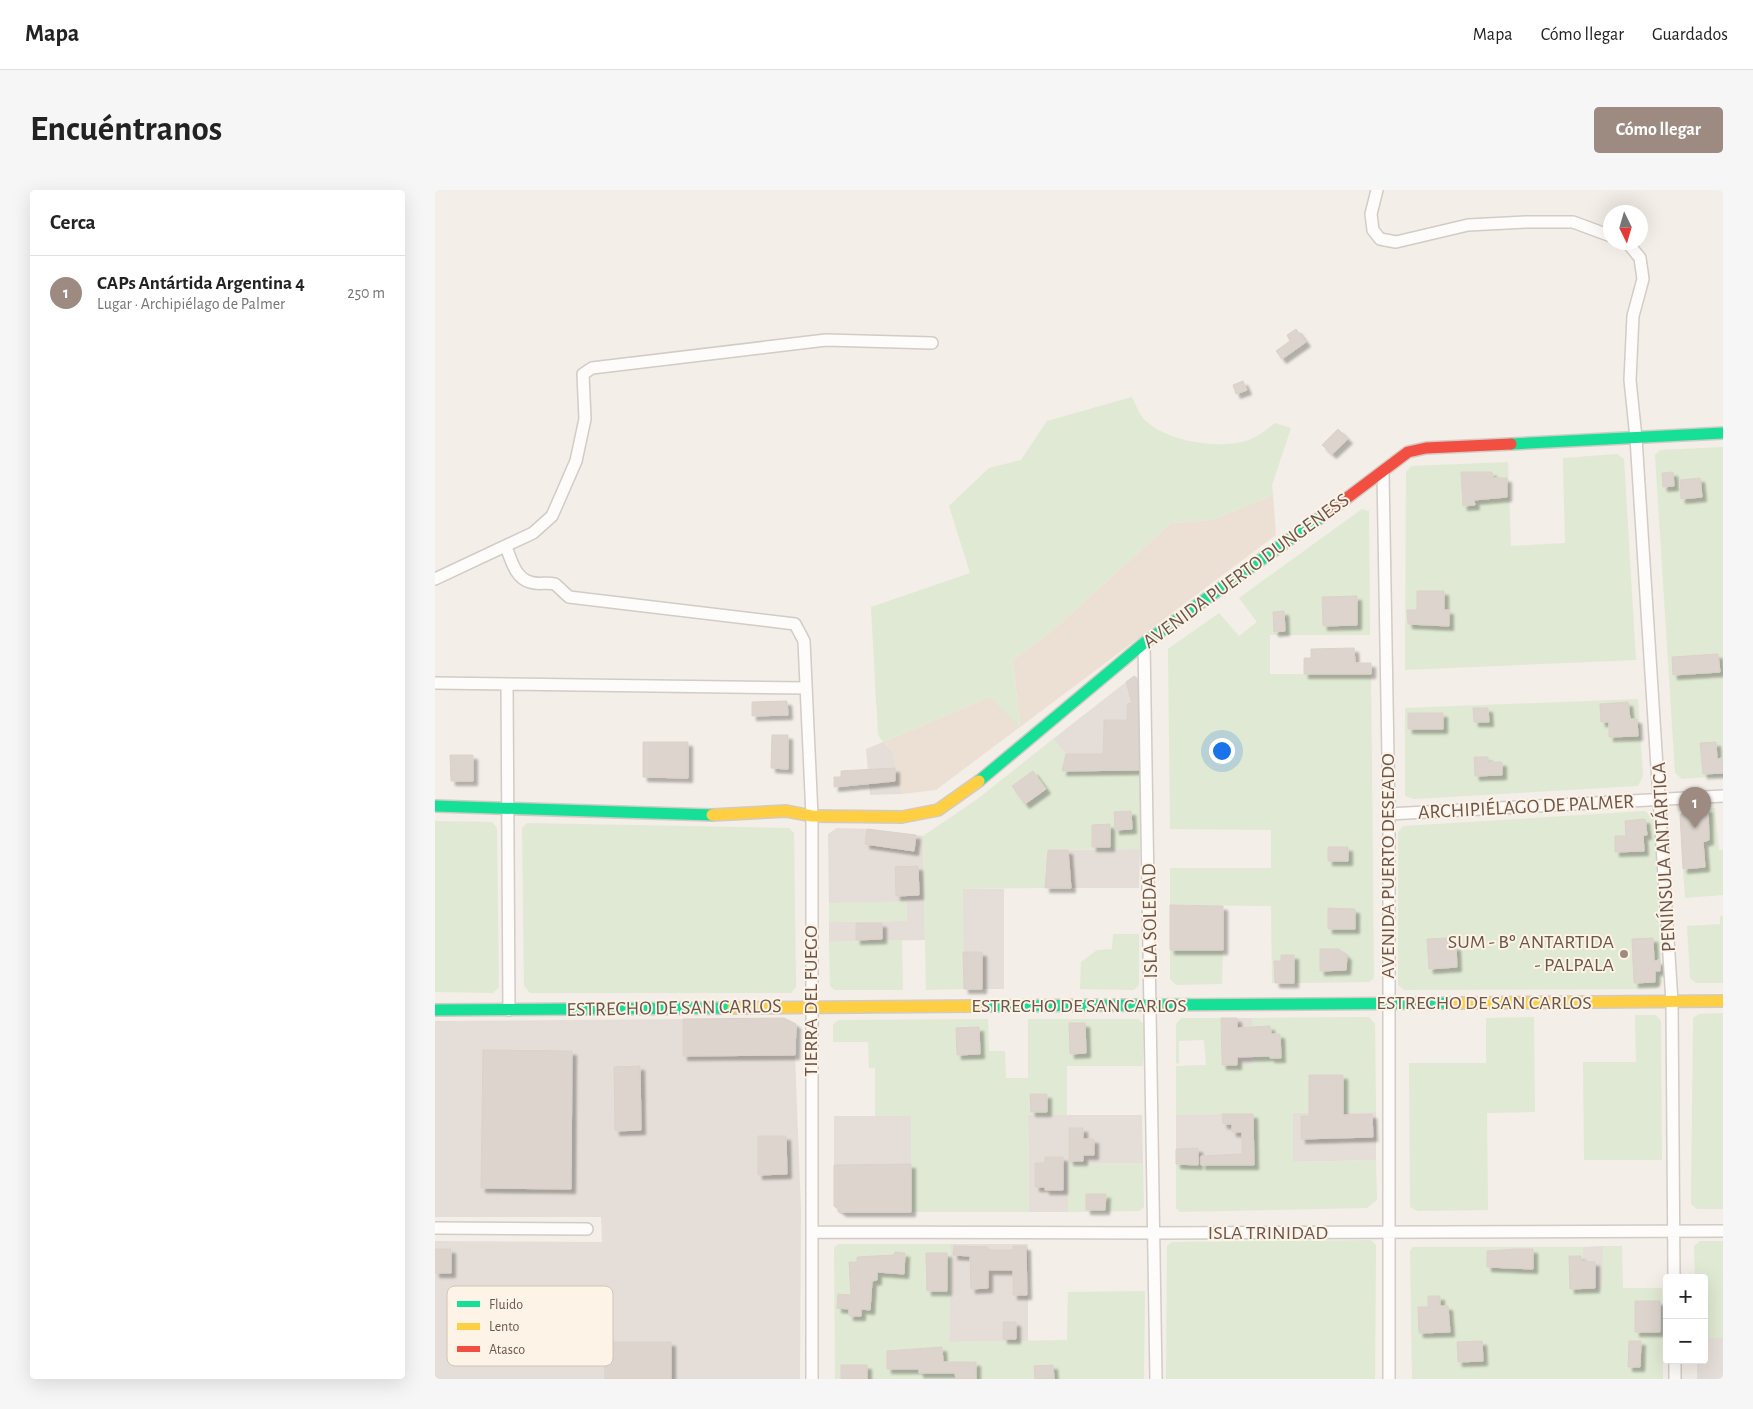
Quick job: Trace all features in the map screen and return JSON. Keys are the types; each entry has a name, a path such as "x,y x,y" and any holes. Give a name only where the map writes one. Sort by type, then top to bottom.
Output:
{"street":[{"path":"1377,190 1371,214 1373,230 1380,239 1396,242 1468,225 1526,222 1573,222 1603,233"},
{"name":"PENÍNSULA ANTÁRTICA","path":"1634,250 1640,258 1643,279 1633,316 1630,380 1636,438 1673,1002 1674,1274"},
{"path":"435,579 533,533 552,516 577,460 585,419 583,374 592,368 826,340 932,342"},
{"name":"AVENIDA PUERTO DUNGENESS","path":"435,806 721,815 785,811 812,816 902,817 938,810 987,776 1144,643 1383,473 1408,452 1426,448 1723,433"},
{"name":"AVENIDA PUERTO DESEADO","path":"1383,473 1389,814 1389,1379"},
{"name":"TIERRA DEL FUEGO","path":"505,546 515,570 523,579 532,583 555,584 569,597 795,624 804,641 812,816 812,1379"},
{"name":"ISLA SOLEDAD","path":"1144,643 1156,1379"},
{"path":"435,683 806,688"},
{"path":"507,684 509,1010"},
{"name":"ARCHIPIÉLAGO DE PALMER","path":"1389,814 1723,796"},
{"name":"ESTRECHO DE SAN CARLOS","path":"435,1010 811,1006 1151,1007 1388,1003 1723,1001"},
{"path":"435,1228 587,1229"},
{"name":"ISLA TRINIDAD","path":"812,1232 1153,1234 1723,1231"},
{"path":"1675,1364 1675,1379"}],"shaded area":[{"path":"1273,495 1276,535 936,790 902,794 893,752 883,742 990,697 1020,726 1013,660 1053,630 1171,523 1212,520"},
{"path":"1126,682 1131,698 1139,702 1138,706 1127,704 1127,720 1104,720 1103,754 1066,754 1053,739"},
{"path":"883,742 893,752 902,794 870,795 866,749"},
{"path":"837,828 867,829 866,844 913,851 916,835 923,836 925,940 829,942 829,922 907,921 906,902 829,903 828,834"},
{"path":"1140,849 1139,888 1071,888 1068,850"},
{"path":"963,889 1004,889 1004,989 982,989 982,952 963,952"},
{"path":"1237,1018 1252,1018 1252,1065 1237,1065"},
{"path":"683,1019 683,1056 795,1055 801,1209 800,1379 671,1379 671,1342 613,1342 613,1286 447,1286 447,1366 605,1366 605,1379 435,1379 435,1241 602,1242 601,1217 435,1217 435,1021"},
{"path":"1376,1112 1376,1160 1293,1162 1293,1113"},
{"path":"1222,1114 1223,1124 1232,1124 1232,1132 1254,1131 1254,1138 1242,1139 1242,1154 1198,1157 1198,1148 1176,1149 1176,1115"},
{"path":"1028,1115 1142,1115 1143,1163 1068,1164 1068,1212 1029,1212"},
{"path":"834,1116 911,1116 911,1164 834,1165"},
{"path":"951,1244 1028,1244 1028,1341 949,1342"},
{"path":"1603,1246 1603,1289 1583,1289 1583,1247"},
{"path":"1708,1338 1723,1338 1723,1379 1697,1379 1697,1364 1708,1364"}],"green space":[{"path":"1132,397 1141,416 1152,426 1164,433 1193,442 1208,444 1237,443 1256,437 1275,423 1291,428 1272,485 1273,495 1212,520 1171,523 1053,630 1013,660 1020,727 990,697 883,742 878,735 871,607 970,573 949,506 989,468 1021,460 1047,421"},
{"path":"1723,447 1723,776 1682,779 1675,773 1655,455 1660,450"},
{"path":"1617,454 1624,459 1636,660 1405,670 1406,472 1411,466 1508,462 1511,546 1565,543 1563,458"},
{"path":"1362,509 1369,511 1370,635 1270,635 1270,674 1371,674 1374,978 1369,982 1294,983 1294,955 1281,955 1281,961 1274,961 1275,983 1272,983 1271,906 1170,905 1170,868 1271,868 1271,830 1170,829 1168,649 1219,613 1239,636 1257,622 1239,598","holes":["1320,949 1339,950 1347,956 1346,970 1321,971"]},
{"path":"1638,699 1643,776 1638,786 1414,799 1405,796 1405,708"},
{"path":"1053,739 1066,754 1063,771 1140,770 1140,849 1048,850 1045,888 963,889 964,989 926,990 923,836 976,800"},
{"path":"1708,808 1715,808 1719,850 1723,850 1723,895 1685,898 1683,869 1705,866 1703,842 1709,840"},
{"path":"1645,811 1654,819 1662,982 1656,989 1404,990 1398,985 1398,832 1403,826"},
{"path":"435,821 492,822 497,828 499,987 493,993 435,992"},
{"path":"527,823 789,828 794,833 796,987 791,993 530,993 524,986 522,828"},
{"path":"907,901 907,921 829,922 829,903"},
{"path":"1720,916 1723,916 1723,983 1696,983 1690,978 1687,926 1720,924"},
{"path":"1113,934 1139,934 1139,985 1134,990 1080,989 1081,962 1097,950 1112,949"},
{"path":"902,940 903,990 835,990 830,986 829,942"},
{"path":"1170,950 1223,950 1222,984 1176,985 1170,979"},
{"path":"1723,1013 1723,1209 1697,1209 1691,1204 1693,1018 1699,1014"},
{"path":"1635,1015 1656,1015 1661,1021 1662,1160 1584,1160 1583,1062 1636,1062"},
{"path":"1369,1017 1375,1024 1376,1112 1293,1113 1293,1162 1376,1160 1377,1200 1367,1208 1180,1212 1176,1208 1176,1164 1254,1165 1253,1114 1176,1115 1176,1066 1206,1065 1204,1040 1179,1041 1179,1064 1176,1063 1176,1024 1181,1018 1221,1018 1222,1065 1252,1064 1252,1018"},
{"path":"1534,1017 1535,1112 1487,1113 1488,1210 1418,1211 1410,1207 1409,1063 1486,1063 1486,1018"},
{"path":"988,1019 989,1051 1005,1051 1006,1078 1028,1078 1028,1019 1138,1019 1144,1024 1143,1066 1067,1066 1067,1115 1028,1115 1029,1212 911,1212 911,1116 875,1116 875,1068 869,1068 868,1042 833,1042 833,1025 838,1020"},
{"path":"1143,1163 1144,1207 1139,1211 1068,1212 1068,1164"},
{"path":"1371,1240 1376,1245 1375,1379 1166,1379 1167,1246 1172,1242"},
{"path":"1700,1241 1723,1241 1723,1338 1708,1338 1708,1274 1695,1274 1694,1246"},
{"path":"838,1244 951,1244 949,1342 1067,1340 1068,1292 1145,1291 1144,1379 835,1379 834,1248"},
{"path":"1603,1246 1622,1246 1623,1288 1662,1288 1663,1379 1412,1379 1410,1251 1413,1247 1583,1247 1584,1289 1602,1289"}],"building":[{"path":"1296,329 1306,342 1282,359 1276,351 1290,341 1287,335"},
{"path":"1243,381 1247,390 1236,394 1233,385"},
{"path":"1338,429 1348,439 1332,454 1322,445"},
{"path":"1461,472 1492,472 1493,478 1507,478 1507,497 1474,500 1475,505 1463,506"},
{"path":"1673,472 1674,486 1663,487 1662,473"},
{"path":"1700,478 1702,497 1681,499 1680,480"},
{"path":"1417,591 1444,591 1444,610 1449,610 1449,626 1408,624 1407,610 1417,610"},
{"path":"1357,596 1357,625 1323,626 1322,597"},
{"path":"1284,611 1285,631 1274,632 1273,612"},
{"path":"1354,648 1355,663 1371,663 1371,674 1304,674 1304,658 1311,658 1311,649"},
{"path":"1718,654 1720,672 1673,675 1672,657"},
{"path":"1134,676 1137,678 1139,770 1062,771 1066,754 1103,754 1104,720 1127,720 1127,704 1132,703 1126,682"},
{"path":"787,701 788,715 752,716 752,702"},
{"path":"1628,702 1630,719 1637,719 1638,736 1609,737 1609,722 1601,722 1600,704"},
{"path":"1473,708 1488,708 1489,722 1474,722"},
{"path":"1408,713 1443,713 1443,729 1408,729"},
{"path":"772,735 788,735 788,769 771,768"},
{"path":"643,742 688,742 688,778 643,777"},
{"path":"1716,742 1717,759 1723,758 1723,773 1703,774 1700,743"},
{"path":"450,755 473,755 473,781 451,781"},
{"path":"1474,757 1488,757 1488,762 1502,762 1502,775 1475,776"},
{"path":"895,768 895,781 834,787 834,777 841,777 841,771"},
{"path":"1033,771 1046,789 1025,804 1012,786"},
{"path":"1708,808 1709,840 1703,842 1705,867 1683,869 1680,815 1685,810"},
{"path":"1131,811 1132,829 1115,830 1114,812"},
{"path":"1645,819 1647,835 1643,835 1644,851 1615,852 1615,836 1626,836 1625,821"},
{"path":"1110,824 1110,847 1092,847 1092,825"},
{"path":"867,829 916,835 914,851 865,844"},
{"path":"1328,847 1348,847 1348,861 1328,861"},
{"path":"1048,850 1068,850 1071,888 1045,888"},
{"path":"918,866 919,895 896,896 895,867"},
{"path":"1170,905 1223,906 1223,950 1170,950"},
{"path":"1328,908 1355,909 1355,929 1328,929"},
{"path":"856,923 882,923 882,939 856,940"},
{"path":"1447,938 1448,946 1456,946 1457,967 1429,969 1427,939"},
{"path":"1653,938 1654,961 1660,960 1660,971 1655,971 1655,982 1634,983 1632,939"},
{"path":"1320,949 1339,949 1347,956 1346,970 1320,971"},
{"path":"963,952 982,952 982,989 964,989"},
{"path":"1281,955 1294,955 1294,983 1275,983 1274,961 1281,961"},
{"path":"784,1018 796,1024 795,1055 683,1056 683,1019"},
{"path":"1221,1018 1237,1018 1237,1028 1270,1026 1271,1034 1280,1034 1281,1058 1270,1058 1270,1056 1237,1057 1237,1065 1222,1065"},
{"path":"1069,1023 1085,1023 1086,1053 1070,1054"},
{"path":"979,1027 980,1054 957,1055 956,1028"},
{"path":"483,1050 572,1051 571,1189 481,1188"},
{"path":"640,1066 641,1130 615,1131 614,1067"},
{"path":"1309,1075 1343,1075 1343,1115 1372,1114 1373,1137 1301,1139 1301,1116 1309,1116"},
{"path":"1030,1094 1047,1094 1047,1112 1031,1112"},
{"path":"1222,1114 1253,1114 1254,1165 1201,1165 1201,1156 1242,1154 1242,1132 1232,1132 1232,1124 1223,1124"},
{"path":"1069,1128 1083,1128 1083,1139 1094,1139 1094,1155 1083,1155 1083,1161 1069,1161"},
{"path":"758,1136 786,1136 787,1174 758,1175"},
{"path":"1198,1148 1198,1165 1176,1164 1176,1149"},
{"path":"1045,1157 1063,1157 1063,1190 1045,1190 1045,1187 1035,1187 1035,1163 1045,1163"},
{"path":"911,1164 911,1212 842,1212 834,1206 834,1165"},
{"path":"1086,1194 1106,1194 1105,1210 1086,1210"},
{"path":"954,1246 988,1247 988,1250 1013,1250 1013,1246 1026,1246 1027,1295 1013,1295 1013,1270 988,1270 988,1288 971,1289 970,1256 953,1255"},
{"path":"435,1249 451,1249 451,1273 435,1273"},
{"path":"1533,1249 1533,1269 1487,1267 1487,1251"},
{"path":"895,1252 905,1253 904,1274 877,1272 877,1280 872,1281 870,1310 861,1309 861,1316 849,1316 849,1309 837,1308 838,1294 851,1295 849,1262 857,1262 857,1257 894,1255"},
{"path":"926,1253 947,1253 947,1291 927,1291"},
{"path":"1569,1256 1581,1256 1581,1261 1595,1262 1595,1288 1570,1289"},
{"path":"1428,1296 1440,1296 1440,1306 1448,1306 1450,1332 1419,1333 1418,1307 1428,1307"},
{"path":"1635,1301 1660,1301 1660,1332 1635,1332"},
{"path":"1003,1322 1016,1322 1016,1339 1003,1339"},
{"path":"1482,1341 1483,1361 1458,1362 1457,1342"},
{"path":"1629,1341 1641,1341 1640,1367 1628,1367"},
{"path":"613,1342 671,1342 671,1379 605,1379 605,1366 613,1366"},
{"path":"942,1347 943,1362 976,1362 976,1379 956,1379 955,1373 919,1373 919,1369 887,1369 887,1351"},
{"path":"841,1365 867,1365 867,1379 841,1379"},
{"path":"1053,1365 1054,1379 1035,1379 1034,1366"}],"traffic: fast":[{"path":"1511,444 1723,433"},
{"path":"979,781 1144,643 1331,510"},
{"path":"435,806 712,815"},
{"path":"981,1006 1456,1003"},
{"path":"435,1010 733,1008"}],"traffic: slow":[{"path":"712,815 786,811 812,816 902,817 938,810 979,781"},
{"path":"1456,1003 1723,1001"},
{"path":"733,1008 981,1006"}],"traffic: jam":[{"path":"1331,510 1408,452 1426,448 1511,444"}],"place":[{"name":"CAPs Antártida Argentina 4","path":"1695,828"},
{"name":"SUM - Bº ANTARTIDA - PALPALA","path":"1624,954"}]}
